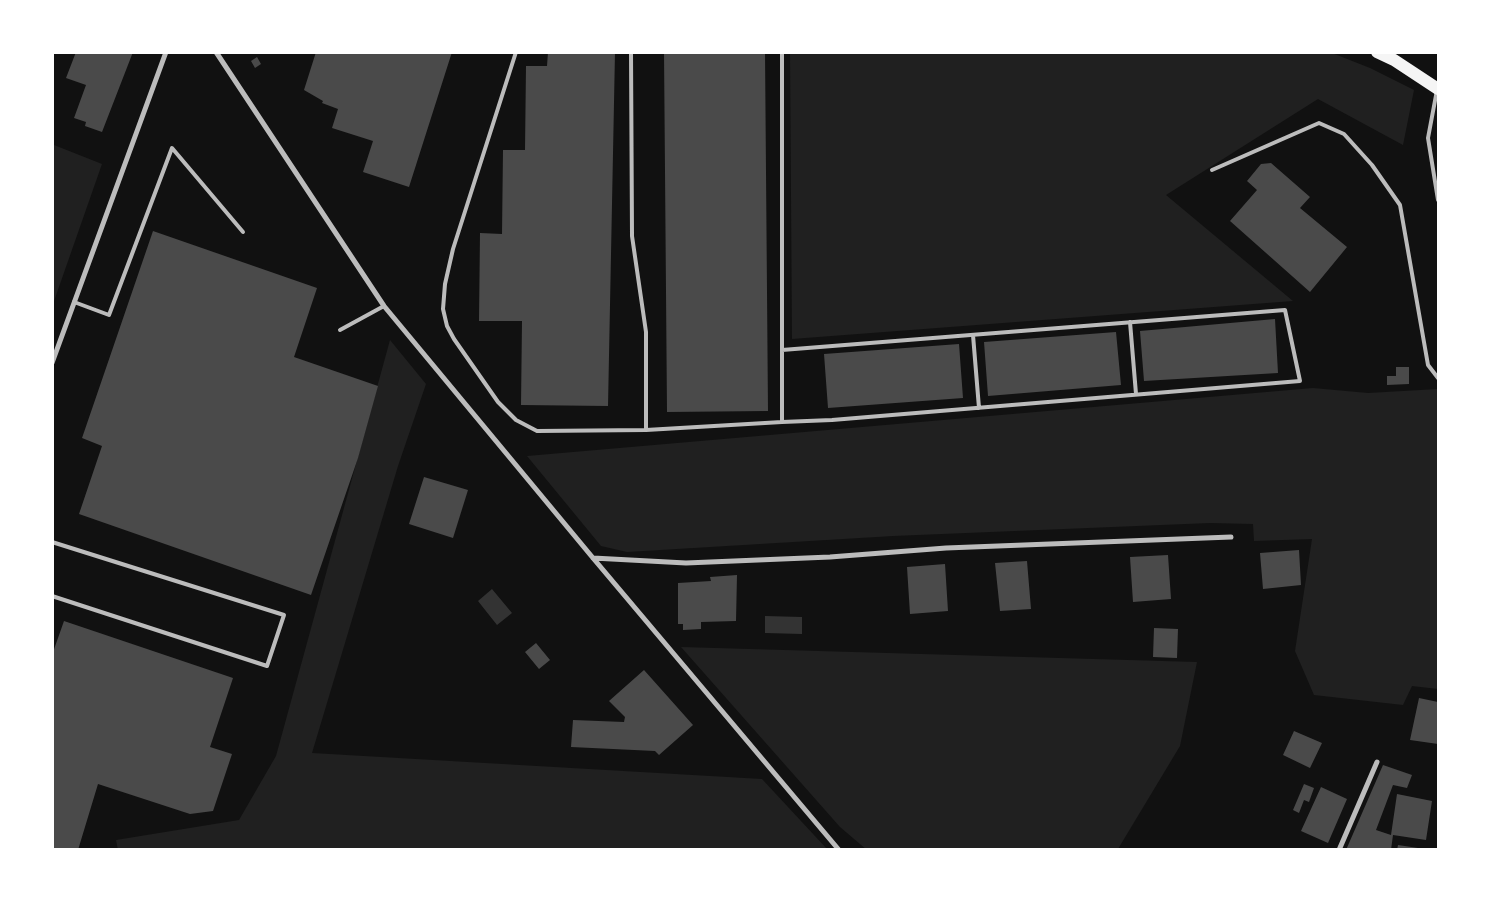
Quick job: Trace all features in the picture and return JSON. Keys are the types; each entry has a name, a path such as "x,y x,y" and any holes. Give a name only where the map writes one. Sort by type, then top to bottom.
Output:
{"main road":[{"path":"1377,52 1394,60 1438,88"}],"street":[{"path":"52,363 166,52"},
{"path":"216,52 384,306 839,850"},
{"path":"593,558 686,562 830,557 946,548 1231,536"},
{"path":"1339,850 1377,762"}],"lane":[{"path":"516,52 453,249 445,284 443,309 447,326 454,339 498,402 525,427 537,431 646,430 782,422 978,408 1300,381 1285,310 782,350"},
{"path":"631,52 632,236 646,332 646,430"},
{"path":"782,52 782,422"},
{"path":"1438,88 1428,138 1438,200"},
{"path":"1212,170 1319,123 1344,134 1372,165 1400,205 1428,365 1438,378"},
{"path":"74,302 109,315 172,148 243,232"},
{"path":"340,330 384,306"},
{"path":"1130,322 1136,394"},
{"path":"973,335 978,408"},
{"path":"52,542 284,615 267,666 52,596"}],"shaded area":[{"path":"790,53 1332,53 1370,68 1414,90 1403,145 1318,99 1166,195 1293,301 792,339"},
{"path":"54,145 102,164 53,304 52,150"},
{"path":"390,340 426,384 398,466 312,753 762,779 827,849 118,850 116,840 239,820 276,756"},
{"path":"1313,388 1368,393 1438,389 1438,689 1412,686 1403,705 1314,695 1295,651 1312,539 1254,541 1253,524 1210,523 893,536 627,552 601,546 527,456"},
{"path":"492,589 512,613 497,625 478,601"},
{"path":"765,616 802,617 802,634 765,633"},
{"path":"681,647 1197,662 1180,746 1118,849 867,850 840,827"}],"building":[{"path":"76,52 133,52 102,132 85,126 86,122 74,118 86,85 66,78"},
{"path":"316,52 452,52 409,187 363,172 373,141 332,128 338,109 322,103 323,101 304,90"},
{"path":"548,52 615,52 608,406 521,405 522,321 479,321 480,233 502,234 503,150 525,150 526,66 547,66"},
{"path":"664,52 765,52 768,411 667,412"},
{"path":"257,57 261,64 255,68 251,61"},
{"path":"1271,163 1310,197 1300,208 1347,247 1310,292 1230,221 1257,190 1247,181 1261,164"},
{"path":"153,231 317,288 294,357 378,386 358,458 311,595 79,514 102,446 82,438"},
{"path":"1275,319 1278,373 1144,381 1140,331"},
{"path":"1116,332 1121,385 988,396 984,342"},
{"path":"959,344 963,398 828,408 824,354"},
{"path":"1396,367 1409,367 1409,384 1387,385 1387,376 1396,376"},
{"path":"424,477 468,490 453,538 409,524"},
{"path":"1299,550 1301,585 1263,589 1260,553"},
{"path":"1168,555 1171,599 1133,602 1130,557"},
{"path":"1027,561 1031,609 1000,611 995,563"},
{"path":"945,564 948,611 910,614 907,567"},
{"path":"737,575 736,621 701,622 701,629 683,630 683,624 678,624 678,583 711,581 710,577"},
{"path":"64,621 233,678 210,747 232,754 213,811 190,814 98,784 78,850 52,850 52,655"},
{"path":"1154,628 1178,629 1177,658 1153,657"},
{"path":"536,643 550,660 539,669 525,652"},
{"path":"644,670 693,725 659,755 655,751 571,747 573,720 624,722 625,717 609,701"},
{"path":"1419,698 1438,702 1438,744 1410,740"},
{"path":"1294,731 1322,743 1310,768 1283,755"},
{"path":"1383,765 1412,775 1407,788 1393,785 1376,830 1391,835 1397,794 1432,801 1426,840 1393,835 1391,850 1346,850"},
{"path":"1304,784 1314,788 1309,802 1304,800 1299,813 1293,810"},
{"path":"1321,787 1347,799 1328,843 1301,831"},
{"path":"1398,845 1418,848 1418,850 1397,850"}]}
